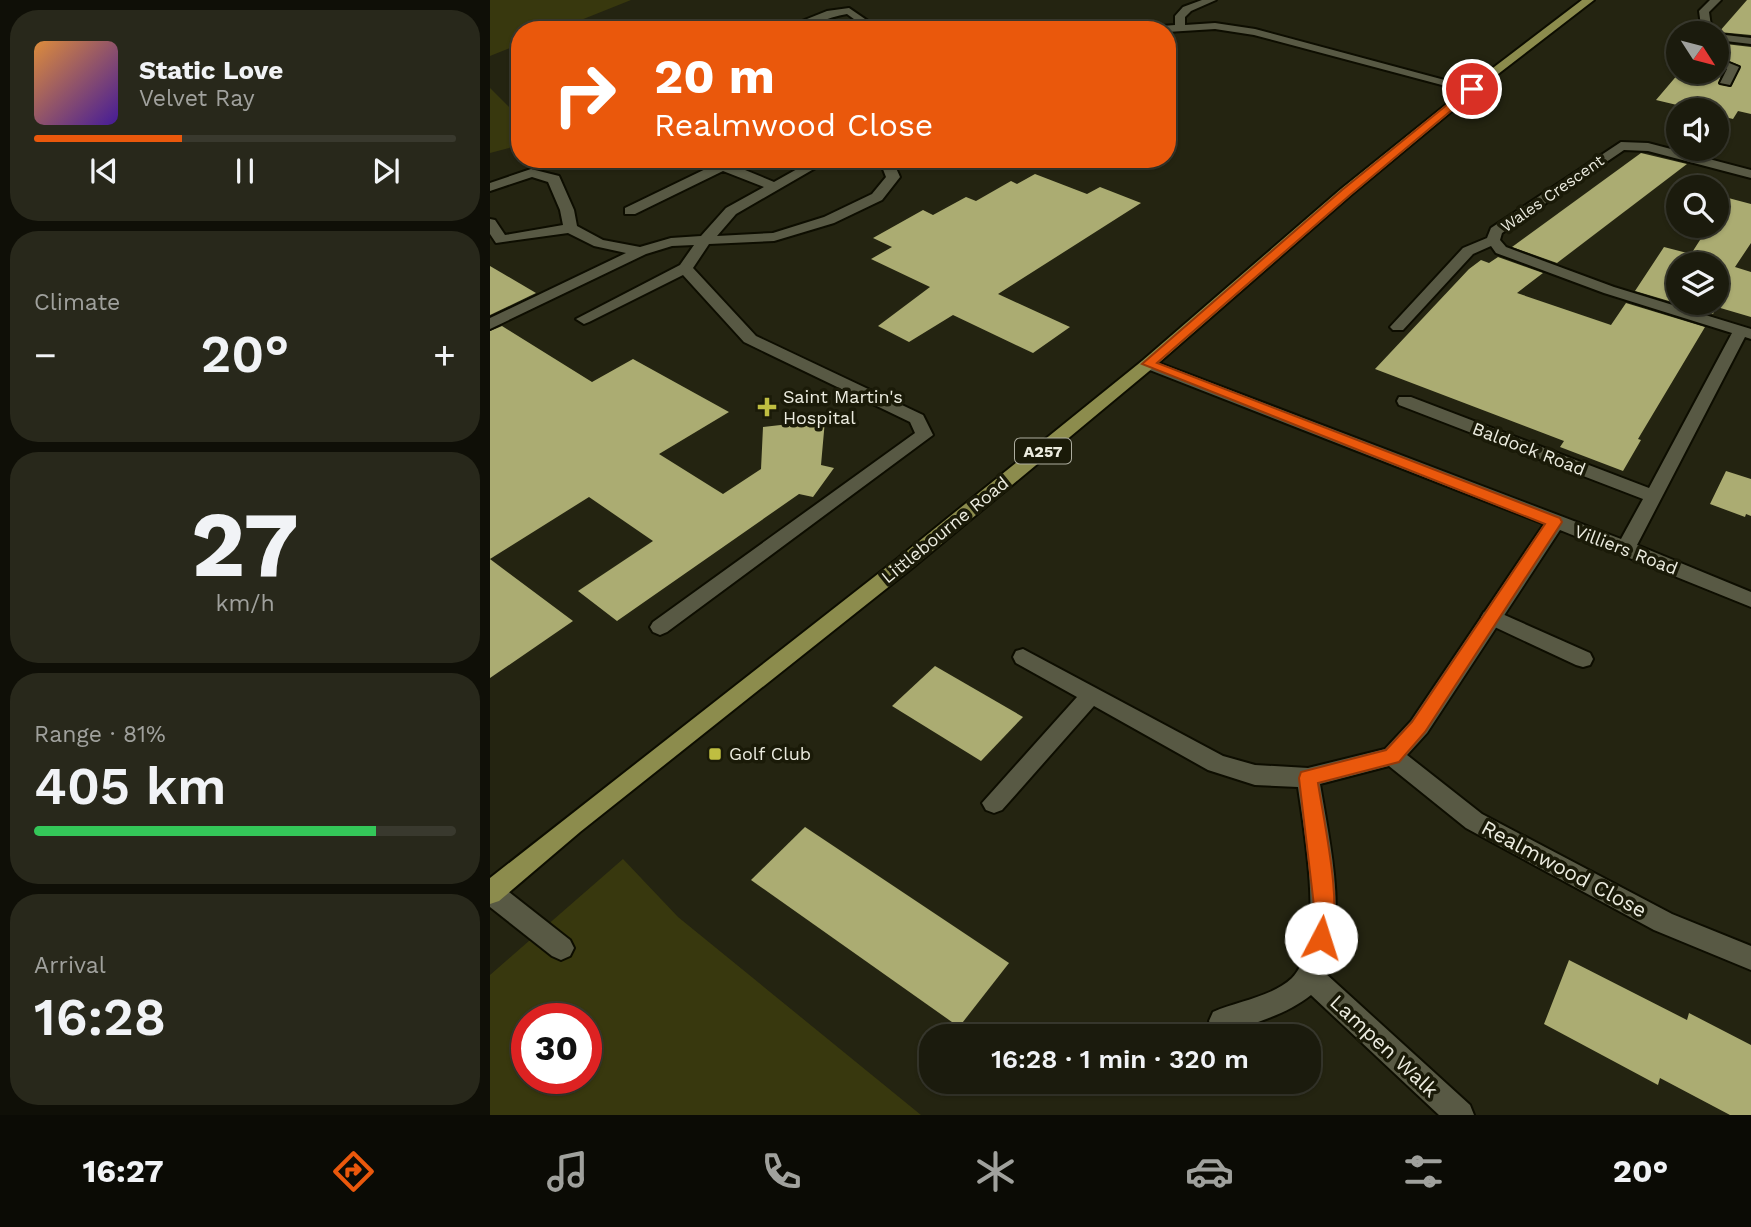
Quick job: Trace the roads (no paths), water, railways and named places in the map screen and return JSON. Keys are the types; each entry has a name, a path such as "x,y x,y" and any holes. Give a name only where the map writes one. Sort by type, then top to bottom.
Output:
{"main road":[{"name":"Littlebourne Road","path":"490,893 572,825 904,564 1148,364 1346,192 1472,89 1589,0"}],"street":[{"path":"1180,27 1180,16 1187,9 1211,0"},
{"path":"1705,21 1703,11 1716,0"},
{"path":"809,21 848,5 866,21"},
{"path":"1176,27 1215,26 1266,35 1472,89"},
{"path":"1729,38 1751,41"},
{"name":"Wales Crescent","path":"1746,332 1599,286 1501,250 1493,240 1496,231 1620,146 1648,147 1751,174"},
{"path":"630,211 719,168"},
{"path":"728,168 773,186"},
{"path":"490,324 641,251 671,242 774,237 829,220 877,197 893,177 889,168"},
{"path":"490,187 531,173 554,179 570,228"},
{"path":"490,223 501,240 570,228 599,243 641,251"},
{"path":"1398,327 1468,251 1493,240"},
{"path":"583,319 685,268"},
{"path":"1626,548 1746,332"},
{"name":"Villiers Road","path":"1148,364 1626,548 1751,600"},
{"name":"Baldock Road","path":"1405,401 1653,496"},
{"path":"1023,657 1216,763 1255,775 1308,778 1392,756 1419,727 1555,522"},
{"path":"1491,617 1583,659"},
{"path":"994,803 1091,695"},
{"name":"Realmwood Close","path":"1392,756 1474,821 1663,922 1751,958"},
{"path":"1222,1021 1275,1002 1303,986 1315,965 1324,906 1308,778"},
{"path":"490,893 561,947"},
{"name":"Lampen Walk","path":"1309,976 1460,1115"}],"lane":[{"path":"660,627 924,435 917,419 750,339 685,268 731,211 808,168"}],"place":[{"name":"Saint Martin's Hospital","path":"767,407"},
{"name":"Golf Club","path":"715,754"}]}
